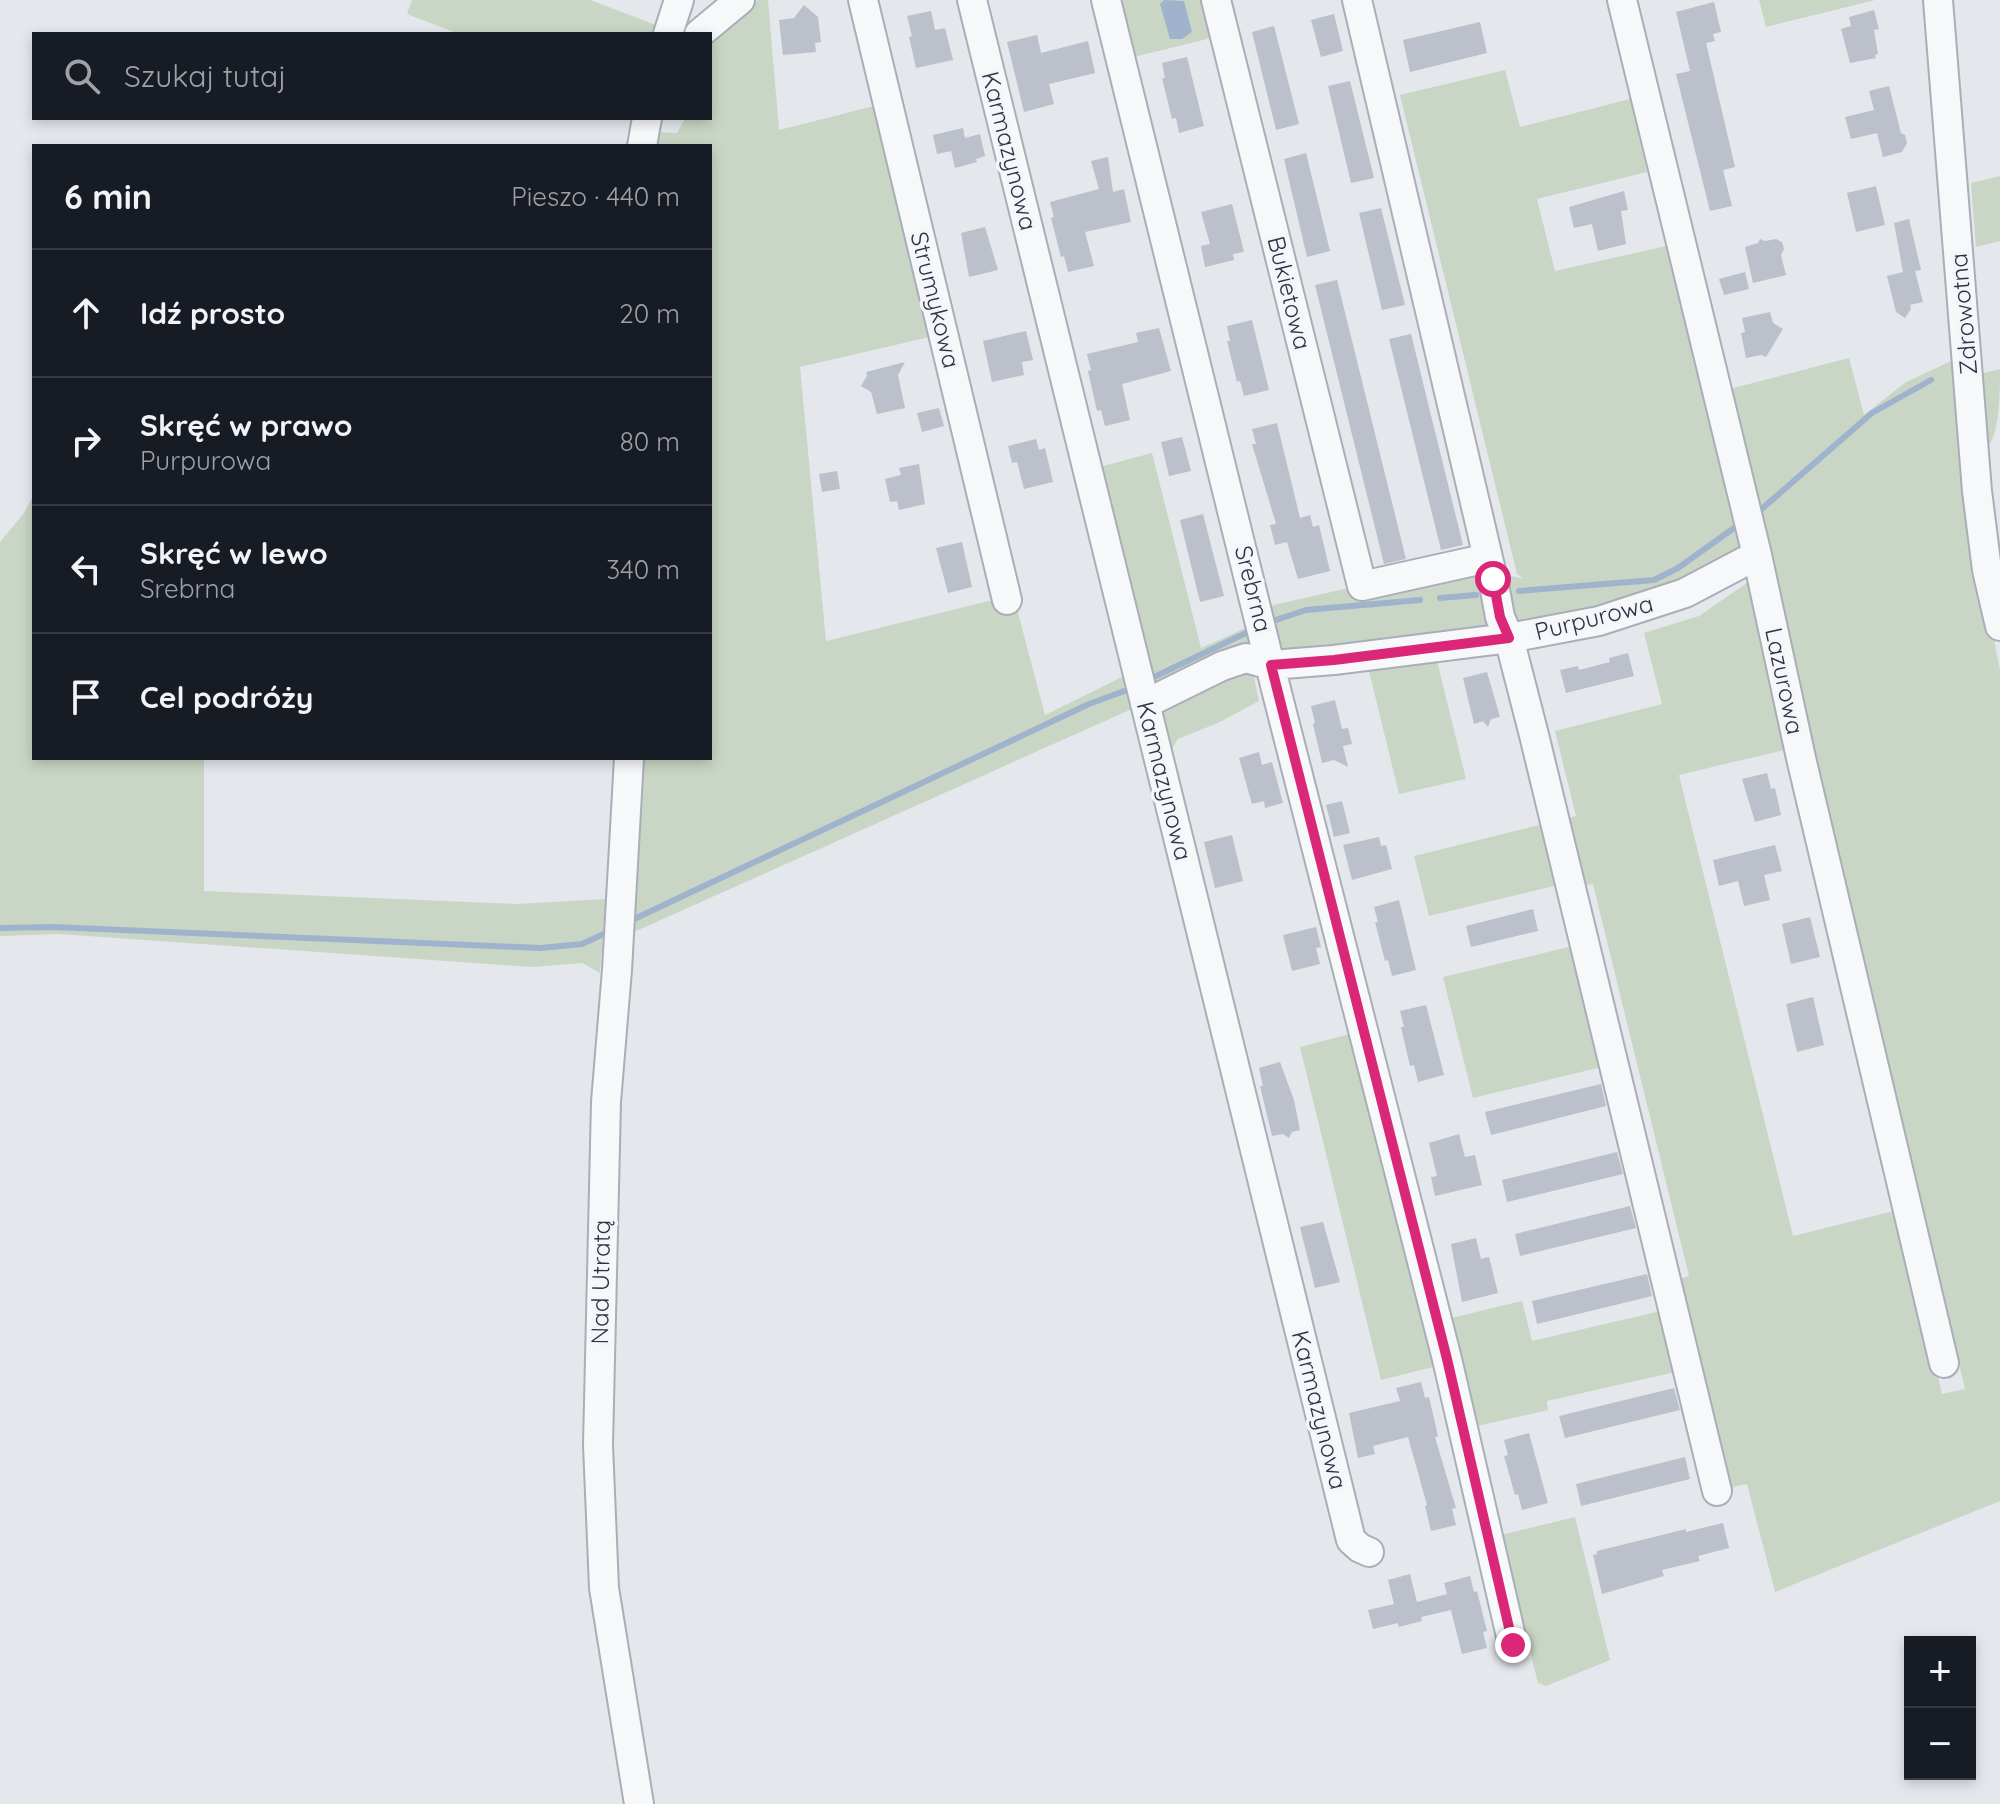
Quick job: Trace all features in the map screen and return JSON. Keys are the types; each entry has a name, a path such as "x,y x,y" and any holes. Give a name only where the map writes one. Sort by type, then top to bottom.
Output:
{"street":[{"path":"669,32 679,0"},
{"path":"701,32 740,0"},
{"name":"Strumykowa","path":"863,0 1007,600"},
{"name":"Karmazynowa","path":"972,0 1351,1540 1369,1552"},
{"name":"Srebrna","path":"1106,0 1447,1359 1513,1645"},
{"name":"Bukietowa","path":"1216,0 1362,586 1488,558"},
{"path":"1357,0 1500,617 1509,638 1717,1491"},
{"name":"Lazurowa","path":"1622,0 1757,555 1944,1363"},
{"name":"Zdrowotna","path":"1938,0 1977,491 1987,570 2000,626"},
{"path":"642,144 647,120"},
{"name":"Purpurowa","path":"1145,704 1222,666 1246,658 1271,665 1334,660 1509,638 1599,621 1711,581 1757,555"},
{"name":"Nad Utratą","path":"629,760 606,1102 598,1445 604,1588 639,1804"}],"green space":[{"path":"412,0 590,0 656,25 654,32 454,32 407,14"},
{"path":"758,0 768,0 779,130 878,105 934,336 800,367 826,641 997,599 1014,598 1045,715 1126,675 1134,708 625,936 641,760 712,760 712,144 651,144 657,132 677,133 684,120 712,120 712,38"},
{"path":"1120,0 1202,0 1211,38 1134,57"},
{"path":"1759,0 1875,0 1766,27"},
{"path":"1505,70 1520,127 1630,99 1647,172 1537,199 1555,271 1666,246 1684,316 1688,316 1744,549 1684,585 1515,628 1503,574 1524,579 1517,574 1400,95"},
{"path":"2000,176 2000,241 1976,247 1971,183"},
{"path":"1849,358 1864,415 1906,382 1958,358 1970,519 2000,670 2000,1501 1775,1592 1747,1484 1724,1489 1674,1281 1689,1276 1593,884 1578,886 1562,820 1576,816 1555,731 1662,704 1644,633 1699,616 1751,580 1788,749 1679,775 1793,1236 1898,1210 1942,1394 1965,1389 1849,894 1831,844 1726,390"},
{"path":"2000,369 1996,427 1984,451 1980,374"},
{"path":"1152,453 1201,648 1250,626 1252,646 1151,686 1096,468"},
{"path":"32,498 32,760 204,760 204,891 518,904 606,899 600,973 582,963 532,967 59,934 0,936 0,542 24,513"},
{"path":"1481,569 1492,623 1468,632 1414,643 1357,649 1276,651 1269,606 1349,588 1352,599"},
{"path":"1437,661 1466,779 1399,794 1369,671"},
{"path":"1242,671 1253,672 1259,701 1220,722 1178,739 1167,757 1161,710"},
{"path":"1547,823 1562,884 1429,916 1414,856"},
{"path":"1577,945 1606,1066 1473,1098 1443,977"},
{"path":"1358,1032 1441,1365 1381,1380 1300,1047"},
{"path":"1522,1301 1532,1341 1665,1310 1680,1371 1547,1401 1548,1410 1473,1427 1447,1319"},
{"path":"1575,1517 1610,1660 1546,1686 1538,1683 1501,1535"}],"water":[{"path":"1164,0 1184,1 1192,32 1182,39 1170,39 1160,4"}],"building":[{"path":"1714,2 1721,32 1713,34 1715,41 1706,43 1735,167 1723,170 1732,206 1710,211 1676,74 1690,71 1676,12"},
{"path":"804,5 818,17 821,42 815,43 816,52 783,55 779,20 794,18"},
{"path":"1874,10 1879,29 1874,30 1878,54 1876,58 1850,63 1841,29 1851,26 1849,17"},
{"path":"931,11 935,30 945,28 953,60 916,68 907,16"},
{"path":"1334,14 1343,51 1321,57 1311,20"},
{"path":"1480,22 1487,53 1410,72 1403,40"},
{"path":"1274,26 1299,124 1276,130 1252,32"},
{"path":"1037,35 1041,53 1088,41 1095,73 1049,84 1054,104 1024,112 1007,42"},
{"path":"1187,57 1204,126 1179,133 1176,118 1172,119 1162,78 1165,78 1162,63"},
{"path":"1350,81 1374,178 1351,183 1328,86"},
{"path":"1889,86 1901,133 1905,135 1907,143 1902,152 1883,157 1877,133 1851,139 1845,117 1874,110 1869,91"},
{"path":"963,128 965,138 980,134 985,156 976,159 977,162 955,168 951,151 937,154 933,135"},
{"path":"1306,153 1330,251 1307,257 1284,159"},
{"path":"1108,157 1113,192 1124,189 1131,222 1085,232 1094,266 1068,272 1064,256 1061,257 1050,202 1099,189 1091,161"},
{"path":"1876,186 1885,225 1856,232 1847,193"},
{"path":"1624,191 1628,210 1621,211 1626,244 1598,251 1592,224 1574,228 1569,207"},
{"path":"1232,204 1244,252 1233,254 1234,260 1205,267 1201,246 1210,244 1201,212"},
{"path":"1381,208 1405,305 1382,310 1359,213"},
{"path":"1909,219 1921,270 1915,271 1923,302 1910,305 1905,318 1896,312 1887,276 1903,272 1894,223"},
{"path":"985,227 998,270 969,277 961,233"},
{"path":"1760,239 1782,242 1784,249 1781,255 1786,275 1753,283 1745,247 1758,243"},
{"path":"1745,272 1749,289 1724,295 1719,279"},
{"path":"1337,280 1406,559 1384,564 1315,285"},
{"path":"1770,312 1773,323 1783,329 1766,357 1746,358 1741,333 1745,332 1742,318"},
{"path":"1252,320 1269,390 1244,396 1240,381 1237,382 1227,341 1230,341 1227,326"},
{"path":"1159,328 1171,371 1122,384 1130,420 1105,426 1101,410 1097,411 1087,354 1138,342 1136,333"},
{"path":"1026,331 1033,360 1022,362 1024,375 992,382 983,341"},
{"path":"1411,334 1463,545 1441,550 1389,339"},
{"path":"905,362 898,375 905,408 877,414 871,392 861,386 866,372"},
{"path":"939,408 944,426 922,432 917,413"},
{"path":"1277,423 1300,518 1310,515 1313,527 1319,525 1330,571 1298,579 1287,542 1275,545 1270,525 1276,524 1252,444 1256,444 1252,429"},
{"path":"1182,437 1191,471 1169,476 1161,442"},
{"path":"1036,439 1039,450 1045,448 1053,482 1024,489 1017,462 1012,463 1008,446"},
{"path":"919,464 925,504 899,510 897,501 890,502 885,479 901,475 899,468"},
{"path":"837,471 840,489 822,492 819,474"},
{"path":"1203,514 1224,596 1200,602 1180,520"},
{"path":"962,542 972,587 948,593 936,548"},
{"path":"1628,653 1634,676 1566,693 1560,670 1578,666 1579,670 1610,662 1609,658"},
{"path":"1487,672 1500,717 1491,719 1488,727 1483,721 1474,724 1463,678"},
{"path":"1335,700 1342,729 1348,728 1352,744 1343,746 1348,767 1334,760 1322,763 1313,724 1311,706"},
{"path":"1259,752 1262,765 1272,762 1283,803 1265,808 1264,801 1252,804 1239,758"},
{"path":"1767,773 1771,789 1775,788 1781,815 1755,822 1742,779"},
{"path":"1342,801 1350,833 1334,837 1326,805"},
{"path":"1232,835 1243,881 1215,888 1204,842"},
{"path":"1379,837 1381,846 1386,845 1392,869 1352,880 1343,845"},
{"path":"1775,845 1782,871 1764,875 1770,900 1744,906 1738,881 1719,886 1713,860"},
{"path":"1399,900 1416,970 1392,976 1388,960 1385,961 1374,907"},
{"path":"1533,909 1538,931 1471,947 1466,926"},
{"path":"1810,917 1820,957 1791,964 1782,924"},
{"path":"1316,927 1321,947 1316,948 1320,964 1292,971 1283,935"},
{"path":"1813,997 1824,1045 1797,1052 1786,1004"},
{"path":"1426,1005 1444,1075 1418,1082 1414,1065 1410,1066 1400,1011"},
{"path":"1280,1062 1294,1100 1300,1130 1292,1132 1289,1138 1283,1134 1272,1136 1260,1086 1263,1086 1259,1068"},
{"path":"1601,1084 1606,1106 1491,1135 1485,1112"},
{"path":"1459,1134 1465,1157 1475,1155 1482,1185 1435,1196 1431,1177 1437,1176 1429,1143"},
{"path":"1617,1152 1623,1174 1507,1202 1502,1180"},
{"path":"1630,1206 1636,1228 1520,1256 1515,1234"},
{"path":"1323,1222 1340,1282 1315,1288 1300,1227"},
{"path":"1476,1238 1481,1259 1489,1257 1498,1293 1462,1302 1451,1244"},
{"path":"1647,1274 1652,1296 1537,1324 1532,1301"},
{"path":"1421,1382 1425,1398 1429,1397 1438,1436 1435,1437 1456,1508 1452,1509 1456,1525 1431,1531 1408,1437 1373,1446 1375,1454 1358,1458 1349,1413 1400,1401 1396,1388"},
{"path":"1674,1388 1680,1410 1565,1438 1559,1416"},
{"path":"1529,1433 1548,1503 1522,1510 1504,1456 1508,1455 1504,1440"},
{"path":"1685,1457 1690,1479 1581,1506 1576,1484"},
{"path":"1723,1523 1729,1548 1698,1556 1700,1561 1662,1570 1664,1576 1602,1594 1593,1555 1597,1551"},
{"path":"1410,1574 1417,1602 1447,1594 1444,1583 1470,1576 1487,1631 1483,1632 1487,1648 1462,1654 1451,1610 1421,1617 1422,1621 1399,1627 1398,1623 1373,1629 1368,1610 1394,1604 1388,1580"}],"waterway":[{"path":"1757,513 1872,413 1931,380"},
{"path":"1519,591 1654,580 1678,568 1741,523"},
{"path":"1440,598 1476,595"},
{"path":"1270,622 1306,610 1420,600"},
{"path":"1152,678 1248,632"},
{"path":"630,921 1089,704 1127,690"},
{"path":"0,928 53,927 540,948 582,944 606,933"}],"route":[{"path":"1493,579 1500,617 1509,638 1271,665 1447,1359 1513,1645"}]}
